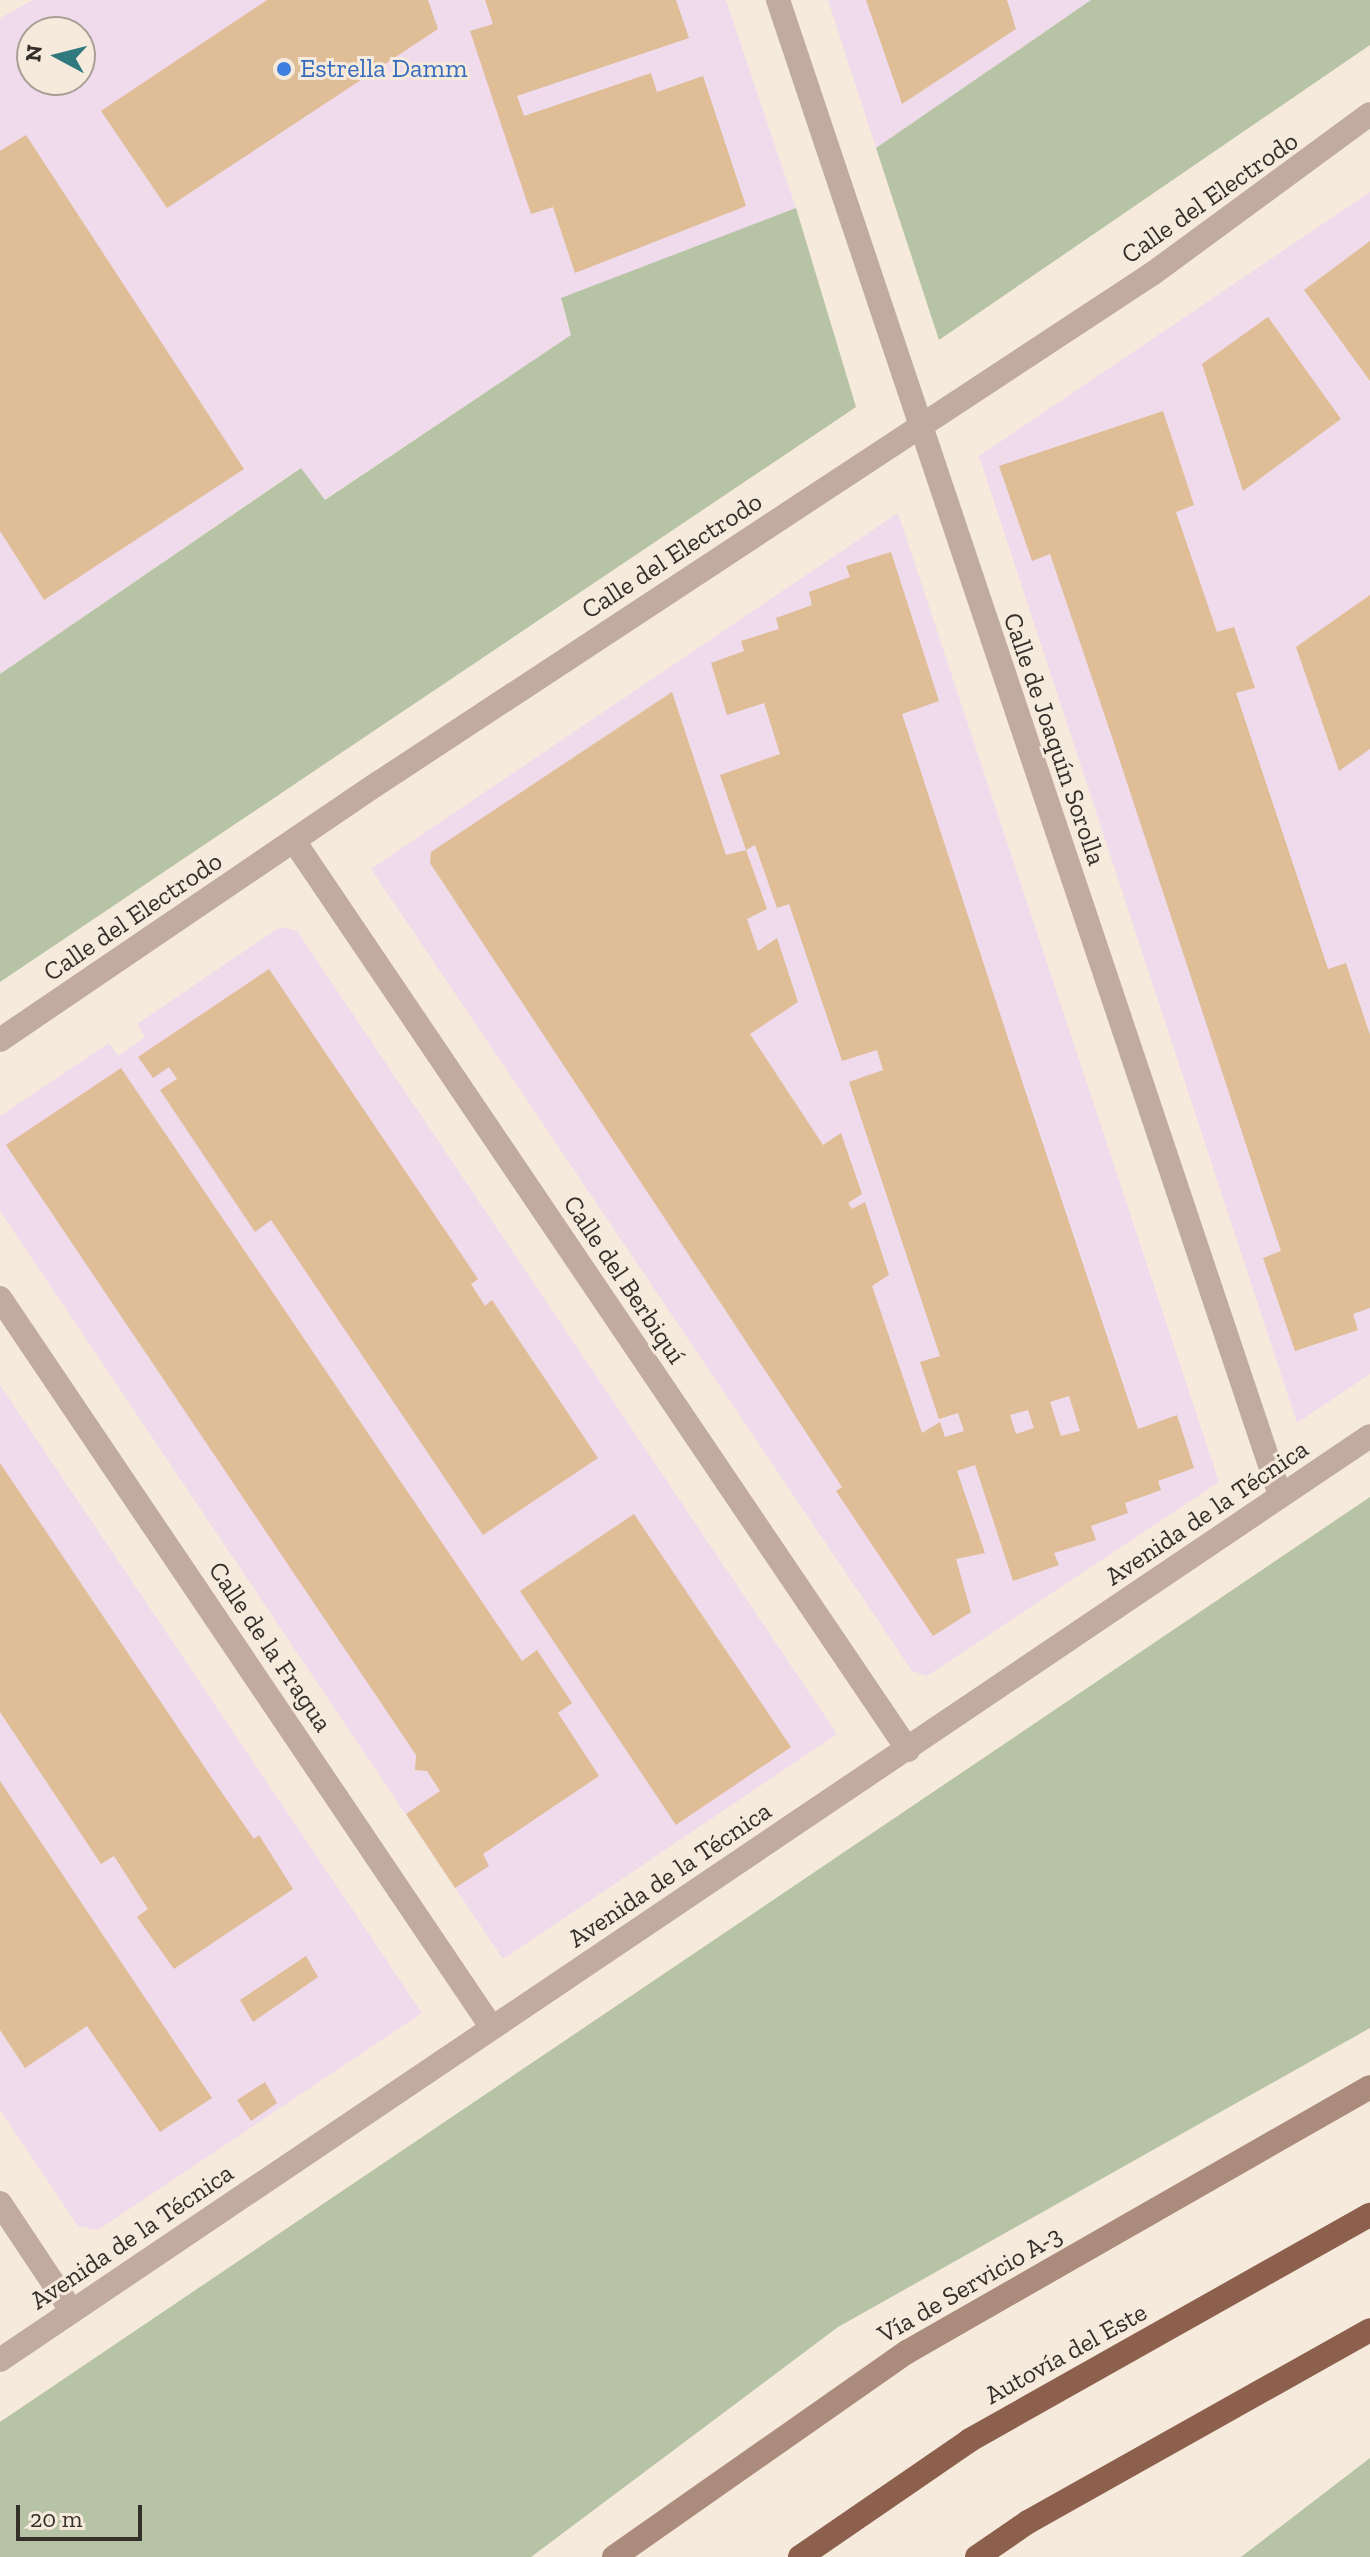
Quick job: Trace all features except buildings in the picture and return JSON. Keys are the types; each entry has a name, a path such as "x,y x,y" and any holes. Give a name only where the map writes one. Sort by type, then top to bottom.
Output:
{"highway":[{"name":"Autovía del Este","path":"800,2557 970,2440 1370,2215"},
{"path":"977,2557 1028,2522 1370,2330"}],"main road":[{"name":"Vía de Servicio A-3","path":"614,2557 907,2352 1370,2087"}],"street":[{"name":"Calle de Joaquín Sorolla","path":"778,0 1280,1495"},
{"name":"Calle del Electrodo","path":"0,1040 294,841 1152,274 1370,114"},
{"name":"Calle del Berbiquí","path":"294,841 908,1750"},
{"name":"Calle de la Fragua","path":"0,1298 492,2028"},
{"name":"Avenida de la Técnica","path":"0,2360 1370,1436"},
{"path":"0,2203 71,2310"}],"shaded area":[{"path":"33,0 726,0 796,208 561,301 571,335 324,500 300,468 0,674 0,18"},
{"path":"828,0 1091,0 876,148"},
{"path":"1370,192 1370,1374 1297,1423 979,456"},
{"path":"898,513 1219,1482 927,1676 912,1671 371,869"},
{"path":"280,927 297,931 837,1734 503,1959 0,1211 0,1116 109,1043 118,1056 145,1037 137,1024"},
{"path":"0,1385 422,2013 98,2230 78,2226 0,2110"}],"green space":[{"path":"1091,0 1370,0 1370,45 939,340 876,148"},
{"path":"796,208 856,407 0,982 0,674 301,468 325,500 571,335 561,298"},
{"path":"1370,1497 1370,2028 838,2327 531,2557 0,2557 0,2422"},
{"path":"1370,2458 1370,2557 1241,2557"}],"place":[{"name":"Estrella Damm","path":"284,69"}]}
